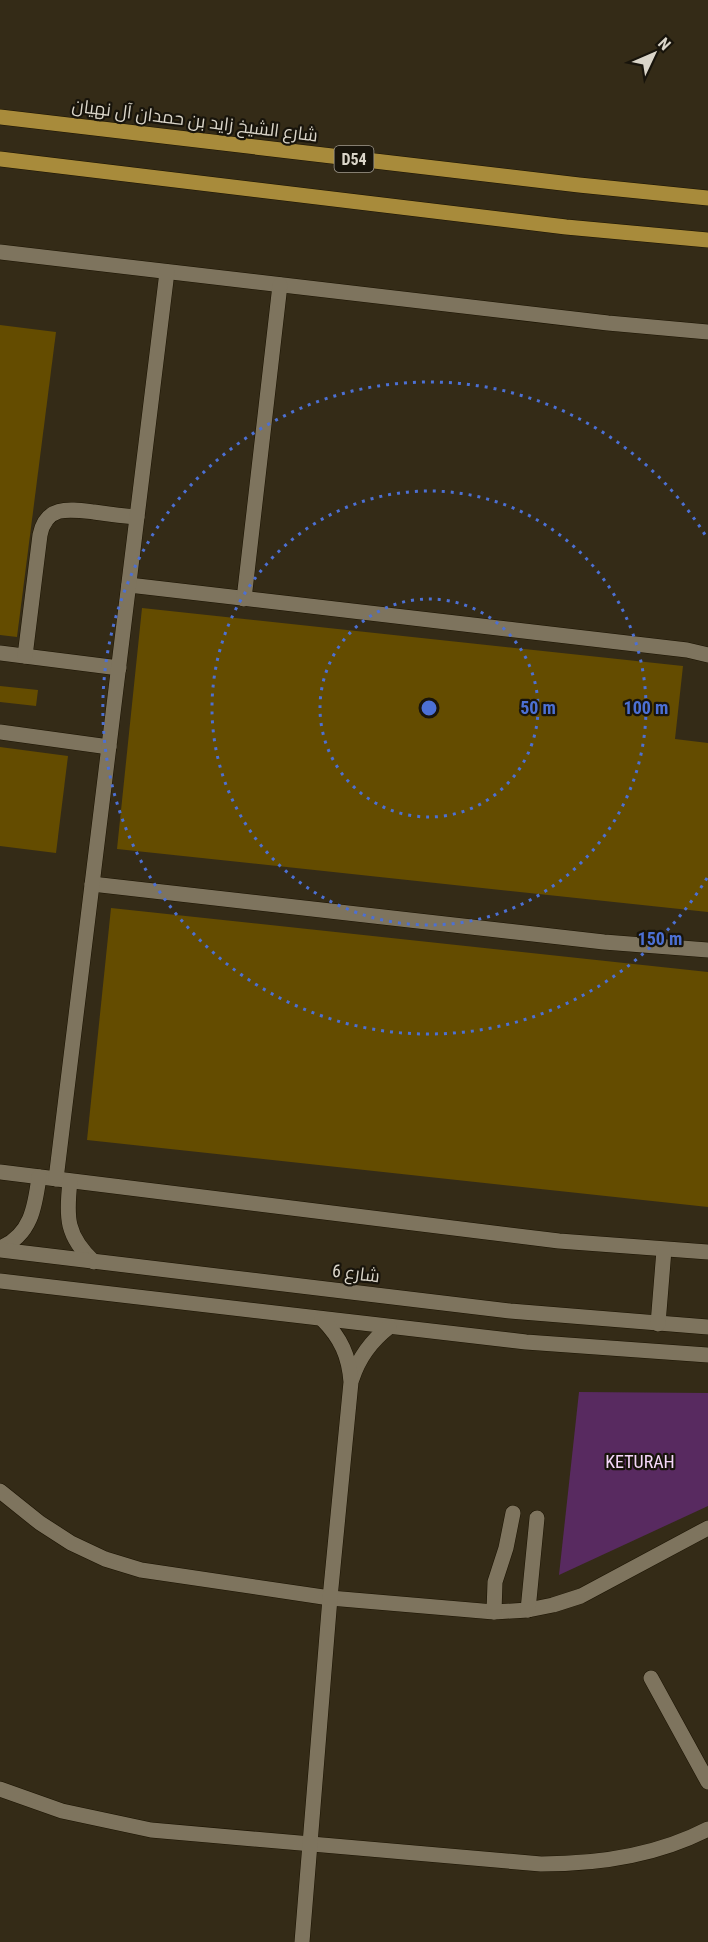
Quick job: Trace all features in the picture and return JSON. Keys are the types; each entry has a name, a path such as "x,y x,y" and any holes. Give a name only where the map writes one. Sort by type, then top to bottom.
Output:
{"main road":[{"name":"شارع الشيخ زايد بن حمدان آل نهيان","path":"0,117 708,198"},
{"path":"0,159 566,228 708,240"}],"street":[{"path":"0,252 708,332"},
{"path":"94,1262 83,1252 69,1227 63,1180 93,884 167,272"},
{"path":"244,598 280,285"},
{"path":"25,656 40,535 45,521 51,515 65,509 137,517"},
{"path":"129,585 687,650 708,655"},
{"path":"0,653 119,668"},
{"path":"0,732 109,747"},
{"path":"93,884 604,942 708,950"},
{"path":"0,1172 537,1238 708,1252"},
{"path":"0,1249 17,1238 31,1219 35,1208 39,1177"},
{"name":"شارع 6","path":"0,1249 510,1311 708,1326"},
{"path":"658,1324 664,1250"},
{"path":"1,1285 582,1347 708,1355"},
{"path":"322,1319 332,1329 347,1354 351,1382"},
{"path":"302,1942 330,1598 351,1382 355,1369 369,1346 390,1327"},
{"path":"0,1491 40,1523 71,1543 105,1559 141,1570 330,1598 494,1612 528,1610 581,1596 708,1528"},
{"path":"494,1612 495,1582 506,1548 513,1513"},
{"path":"528,1610 537,1518"},
{"path":"651,1678 708,1782"},
{"path":"0,1799 0,1789 62,1811 151,1830 541,1864 606,1861 669,1845 708,1829"}],"green space":[{"name":"KETURAH","path":"579,1392 708,1393 708,1506 559,1575"}],"building":[{"path":"0,325 56,332 17,637 0,635"},
{"path":"142,608 683,666 675,739 708,743 708,912 117,849"},
{"path":"0,686 38,690 36,706 0,702"},
{"path":"0,747 68,756 56,853 0,846"},
{"path":"111,908 708,972 708,1207 87,1140"}]}
